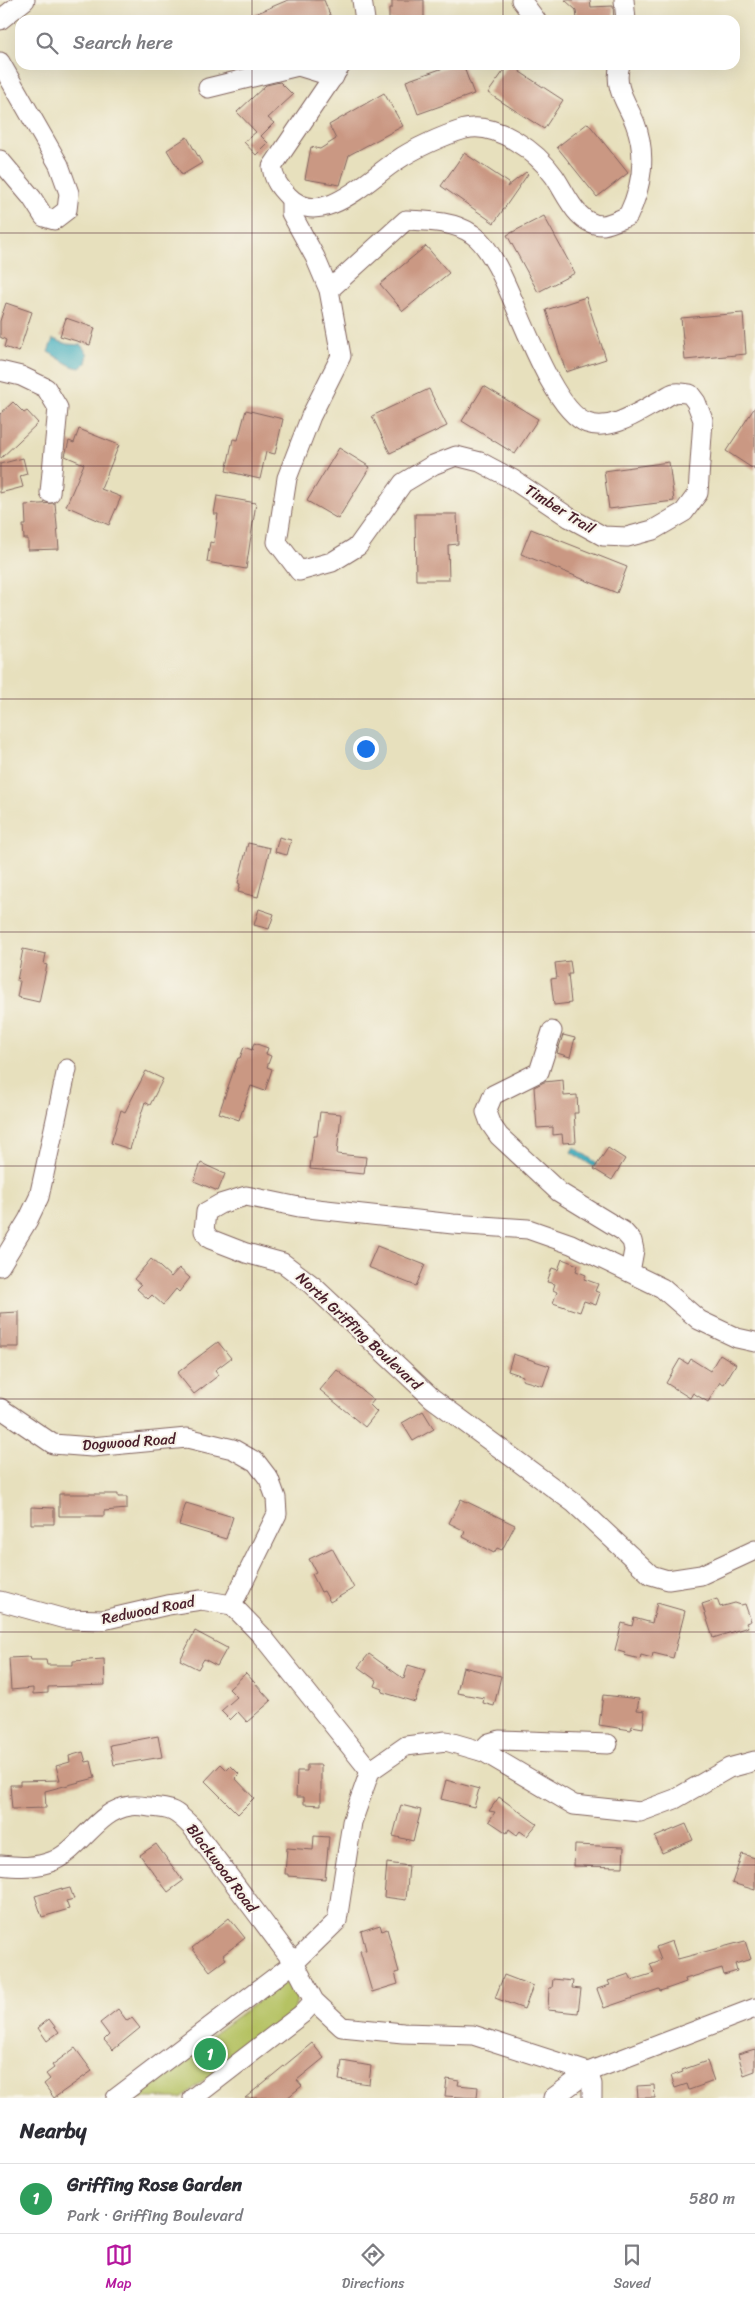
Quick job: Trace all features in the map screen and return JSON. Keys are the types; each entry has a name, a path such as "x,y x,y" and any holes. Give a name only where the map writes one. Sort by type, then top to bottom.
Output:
{"street":[{"path":"0,20 25,0"},
{"path":"362,0 364,15"},
{"path":"521,0 532,15"},
{"path":"624,0 626,15"},
{"path":"0,62 59,165 69,193 67,210 54,220 44,217 32,198 0,160"},
{"path":"208,88 282,70"},
{"path":"337,71 272,167 273,178 291,200 307,208 332,205 352,194 397,160 441,137 467,128 495,130 519,142 553,174 576,211 586,220 602,225 628,216 638,196 642,167 637,129 619,89 617,75 618,70"},
{"name":"Timber Trail","path":"291,200 292,213 315,256 329,290 340,356 311,416 287,478 277,542 299,571 332,562 358,546 403,484 433,464 456,456 480,462 512,479 570,518 603,536 626,537 653,530 684,512 698,493 703,420 696,402 690,394 675,393 618,422 586,423 570,412 554,391 508,285 489,251 473,234 459,227 431,221 406,220 329,290"},
{"path":"0,371 21,376 46,388 58,408 50,493"},
{"path":"552,1031 539,1072 493,1095 486,1112 490,1123 499,1136 559,1192 623,1231 632,1240 634,1250 630,1272"},
{"path":"0,1266 28,1220 39,1197 67,1069"},
{"name":"North Griffing Boulevard","path":"755,1342 737,1338 699,1320 662,1288 630,1272 571,1244 528,1229 453,1224 299,1208 246,1196 220,1204 206,1212 204,1231 210,1239 246,1253 283,1262 312,1285 432,1398 574,1503 651,1575 668,1580 701,1575 755,1550"},
{"name":"Dogwood Road","path":"0,1408 53,1444 92,1447 186,1438 233,1449 256,1462 269,1479 276,1498 277,1514 232,1605"},
{"name":"Redwood Road","path":"0,1601 65,1620 103,1620 168,1604 201,1600 232,1605"},
{"path":"232,1605 262,1636 370,1771"},
{"path":"481,1751 489,1743 499,1740 608,1744"},
{"path":"116,2098 294,1963 337,1921 352,1822 370,1771 406,1746 446,1741 481,1751 574,1805 640,1812 675,1800 729,1768 755,1761"},
{"name":"Blackwood Road","path":"0,1865 29,1867 53,1860 80,1842 106,1816 130,1806 159,1807 176,1811 192,1827 294,1963 314,2001 342,2027 403,2033 473,2035 588,2072"},
{"path":"193,2098 302,2014 314,2001"},
{"path":"553,2098 588,2072 755,2008"},
{"path":"588,2072 592,2084 592,2098"}],"green space":[{"path":"284,1982 294,1988 297,1998 294,2011 181,2098 127,2098"}],"water":[{"path":"53,339 67,344 81,345 88,354 86,363 80,368 76,367 48,352"},
{"path":"574,1147 597,1163 594,1167 571,1152"}],"building":[{"path":"288,0 324,0 330,15 253,15"},
{"path":"392,0 424,0 424,15 389,15 389,8 392,8"},
{"path":"565,0 590,0 591,7 613,6 614,15 576,15 576,10"},
{"path":"438,70 465,70 474,94 418,114 406,81"},
{"path":"504,70 521,70 520,72 563,100 544,129 488,93"},
{"path":"280,82 293,95 268,118 274,123 261,136 268,143 256,155 244,142 256,132 237,112 266,85"},
{"path":"384,93 403,126 349,155 340,185 305,179 311,147 320,149 336,139 329,125"},
{"path":"588,123 628,173 597,197 557,147"},
{"path":"187,137 202,163 182,175 167,150"},
{"path":"464,153 509,183 507,187 526,172 528,174 494,223 441,186"},
{"path":"544,216 575,273 538,292 507,235"},
{"path":"426,246 449,273 403,311 380,284"},
{"path":"586,297 606,359 566,372 546,310"},
{"path":"6,303 32,312 19,352 4,347 6,340 0,337 0,321"},
{"path":"743,313 746,354 685,360 681,318"},
{"path":"66,318 95,328 90,345 60,336"},
{"path":"484,386 538,419 515,454 462,421"},
{"path":"429,389 447,426 390,453 372,416"},
{"path":"13,402 24,413 27,411 38,423 0,459 0,414"},
{"path":"755,407 755,470 726,451"},
{"path":"246,410 283,419 275,454 266,452 260,479 226,471 233,439 238,440"},
{"path":"79,429 119,445 101,489 121,497 109,525 66,506 84,464 65,456 69,441 74,443"},
{"path":"339,448 370,467 338,519 307,501"},
{"path":"23,458 27,474 20,476 23,487 0,493 0,464"},
{"path":"669,462 674,501 609,509 604,471"},
{"path":"217,496 256,503 246,569 207,562 210,542 214,543 218,514 214,514"},
{"path":"55,503 59,549 28,550 28,539 24,539 23,525 26,525 25,505"},
{"path":"415,514 457,514 458,544 448,545 449,580 416,580"},
{"path":"531,529 627,567 617,593 521,554"},
{"path":"279,837 291,840 287,855 275,852"},
{"path":"248,843 270,848 258,897 238,892 240,884 238,883"},
{"path":"259,909 274,914 269,929 254,925"},
{"path":"23,949 46,954 44,964 47,965 39,1002 17,997 20,981 17,981"},
{"path":"570,961 572,974 568,974 571,1003 554,1005 551,979 557,978 555,963"},
{"path":"563,1035 575,1038 570,1057 557,1053"},
{"path":"254,1043 268,1048 266,1054 271,1056 267,1067 272,1069 265,1091 251,1086 239,1120 219,1113 238,1058 240,1058 244,1047 252,1050"},
{"path":"146,1071 163,1079 150,1105 145,1102 130,1149 111,1143 121,1110 125,1112"},
{"path":"563,1080 564,1096 577,1095 578,1113 574,1113 576,1142 563,1143 562,1134 553,1135 553,1127 537,1128 534,1087 544,1082"},
{"path":"320,1112 341,1114 337,1154 366,1157 364,1174 310,1169 314,1136 317,1136"},
{"path":"608,1148 625,1159 612,1180 594,1169"},
{"path":"201,1163 225,1174 218,1191 194,1181"},
{"path":"377,1246 425,1265 416,1286 368,1267"},
{"path":"151,1259 171,1277 179,1268 190,1278 179,1292 176,1289 163,1305 152,1295 148,1299 137,1289 141,1285 134,1279"},
{"path":"562,1259 578,1265 576,1271 586,1275 584,1279 598,1284 595,1291 600,1293 596,1305 584,1301 580,1312 553,1303 557,1292 553,1290 555,1284 547,1282 552,1268 558,1270"},
{"path":"19,1312 19,1347 0,1347 0,1313"},
{"path":"218,1342 231,1358 215,1370 219,1375 194,1394 177,1373"},
{"path":"513,1354 550,1366 543,1386 522,1380 523,1376 508,1371"},
{"path":"720,1354 736,1364 724,1384 720,1382 708,1402 693,1393 690,1398 666,1383 680,1359 688,1364 691,1359 710,1371"},
{"path":"337,1370 374,1400 370,1405 377,1412 365,1427 320,1390"},
{"path":"423,1411 434,1429 413,1441 402,1423"},
{"path":"59,1494 118,1494 118,1497 127,1497 127,1509 104,1511 104,1516 59,1516"},
{"path":"461,1499 515,1525 502,1550 497,1548 494,1553 463,1537 465,1531 449,1523"},
{"path":"186,1503 233,1517 226,1539 179,1525"},
{"path":"31,1507 54,1508 54,1524 31,1524"},
{"path":"332,1548 354,1588 330,1602 324,1591 321,1592 312,1574 316,1572 309,1559"},
{"path":"717,1599 720,1607 735,1603 745,1604 751,1621 746,1623 748,1627 713,1638 702,1604"},
{"path":"657,1603 685,1611 673,1658 653,1653 652,1658 641,1655 640,1659 624,1655 625,1653 615,1650 622,1623 632,1626 634,1618 652,1623"},
{"path":"195,1631 227,1648 217,1666 204,1659 198,1669 180,1660"},
{"path":"369,1654 404,1679 408,1665 425,1670 415,1702 382,1692 383,1689 375,1686 377,1681 358,1667"},
{"path":"30,1657 31,1660 46,1660 47,1665 73,1665 73,1661 104,1659 105,1685 48,1687 48,1693 33,1694 33,1688 11,1690 9,1658"},
{"path":"463,1667 501,1676 494,1706 483,1703 484,1698 457,1693"},
{"path":"246,1673 271,1701 247,1722 238,1712 230,1720 221,1711 237,1697 229,1689"},
{"path":"603,1695 639,1699 637,1710 645,1711 643,1728 632,1726 631,1730 599,1725"},
{"path":"158,1736 162,1757 114,1765 110,1745"},
{"path":"83,1752 86,1762 91,1761 95,1778 45,1791 46,1808 12,1809 10,1785 20,1785 20,1781 60,1780 56,1766 70,1762 69,1756"},
{"path":"221,1764 227,1770 231,1766 239,1774 235,1778 254,1798 238,1814 205,1781"},
{"path":"307,1765 321,1765 321,1805 304,1804 304,1797 296,1797 297,1771 307,1771"},
{"path":"446,1780 479,1789 474,1807 441,1799"},
{"path":"499,1797 537,1824 527,1836 520,1831 517,1835 509,1829 507,1833 489,1821 495,1812 489,1811"},
{"path":"401,1805 421,1810 413,1841 393,1836"},
{"path":"686,1824 693,1840 662,1853 655,1837"},
{"path":"314,1836 329,1837 325,1879 288,1876 288,1874 285,1874 287,1848 313,1850"},
{"path":"156,1844 183,1881 168,1892 140,1855"},
{"path":"575,1845 624,1847 623,1867 574,1866"},
{"path":"742,1854 755,1858 755,1890 732,1883"},
{"path":"387,1863 409,1866 406,1900 384,1897"},
{"path":"62,1888 62,1890 70,1888 74,1899 66,1901 69,1909 42,1917 35,1896"},
{"path":"229,1918 245,1938 223,1955 226,1959 210,1971 192,1948"},
{"path":"380,1925 382,1931 387,1929 399,1972 395,1973 398,1984 372,1992 360,1951 366,1950 361,1931"},
{"path":"672,1941 678,1959 745,1941 751,1959 735,1964 737,1971 724,1975 722,1968 685,1979 686,1982 672,1987 660,1991 659,1989 604,2008 597,1989 610,1985 608,1981 629,1974 632,1980 654,1973 650,1964 661,1960 656,1947"},
{"path":"504,1975 533,1986 524,2009 495,1998"},
{"path":"553,1979 573,1981 572,1988 581,1989 578,2013 548,2010 549,1988 552,1988"},
{"path":"118,2009 127,2021 132,2018 140,2028 113,2050 104,2040 109,2035 100,2023"},
{"path":"49,2019 59,2032 47,2041 38,2028"},
{"path":"312,2043 324,2058 297,2080 302,2086 287,2098 245,2098"},
{"path":"75,2048 92,2071 54,2098 44,2084 50,2079 46,2074 54,2068 52,2065"},
{"path":"755,2049 755,2071 744,2075 738,2054"},
{"path":"342,2061 371,2066 369,2084 339,2080"},
{"path":"707,2061 714,2081 689,2090 687,2084 675,2088 671,2076"},
{"path":"447,2079 459,2081 458,2085 478,2087 477,2098 445,2096"},
{"path":"654,2085 655,2098 638,2098 637,2086"}],"place":[{"name":"Griffing Rose Garden","path":"210,2054"}]}
